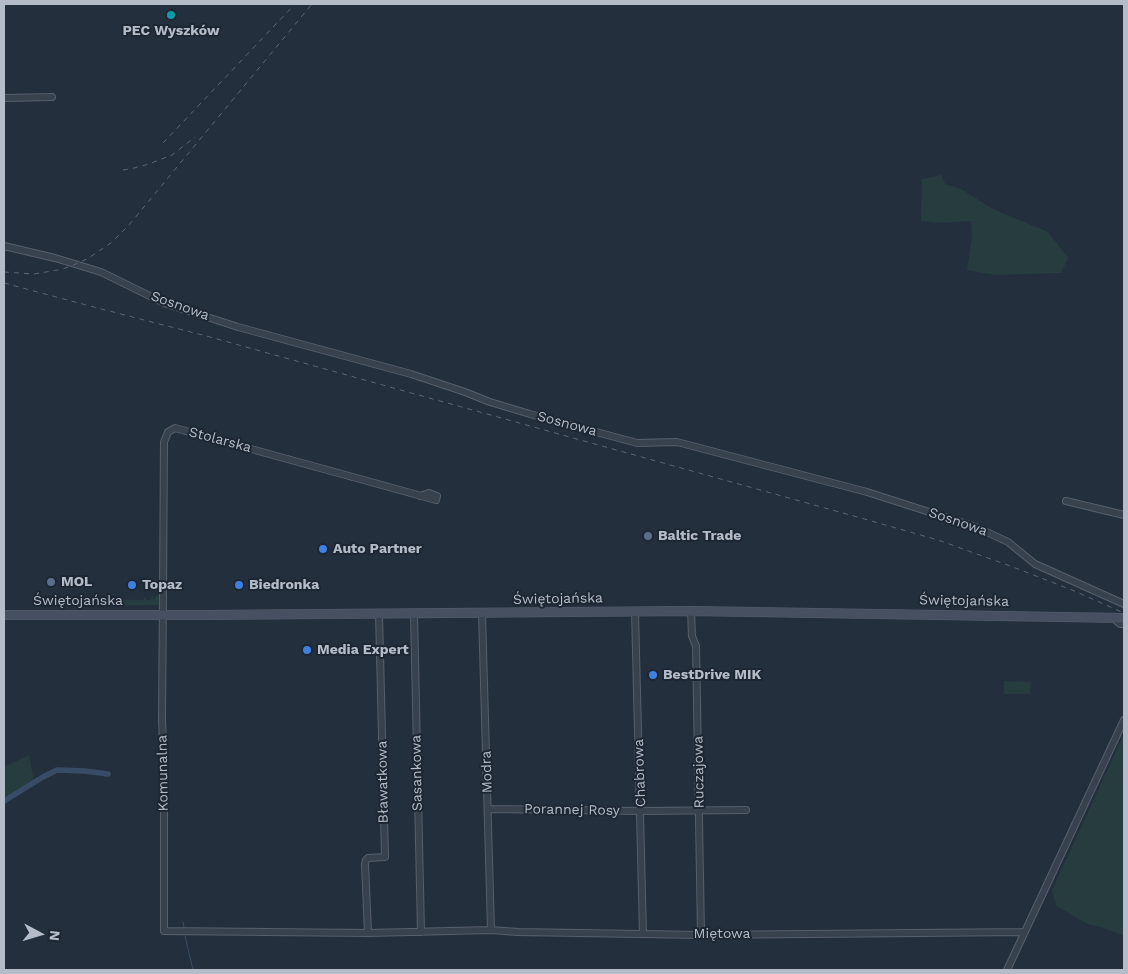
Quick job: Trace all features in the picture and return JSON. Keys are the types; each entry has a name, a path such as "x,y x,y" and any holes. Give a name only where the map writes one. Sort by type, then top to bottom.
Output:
{"street":[{"path":"4,98 52,97"},
{"name":"Sosnowa","path":"4,246 55,258 101,272 164,303 238,327 411,374 530,414 637,443 677,442 867,492 976,526 1008,542 1035,564 1124,604"},
{"name":"Stolarska","path":"162,615 164,442 168,432 175,428 420,496"},
{"path":"1066,502 1124,515"},
{"name":"Świętojańska","path":"4,615 691,611 1124,618"},
{"name":"Ruczajowa","path":"691,611 692,636 696,646 701,935"},
{"name":"Chabrowa","path":"635,612 643,934"},
{"name":"Modra","path":"482,613 490,930"},
{"name":"Bławatkowa","path":"368,933 365,864 368,858 385,857 379,614"},
{"name":"Sasankowa","path":"414,614 421,932"},
{"name":"Komunalna","path":"162,615 164,931"},
{"name":"Świętojańska","path":"1113,618 1120,624 1124,624"},
{"path":"1007,970 1124,720"},
{"name":"Porannej Rosy","path":"488,809 746,810"},
{"name":"Miętowa","path":"164,931 368,933 490,930 701,935 1024,932"}],"green space":[{"path":"942,175 945,184 961,189 993,209 1048,232 1068,258 1061,273 995,275 967,270 972,236 971,221 941,223 921,221 922,179"},
{"path":"152,596 153,599 155,599 155,596 160,598 160,604 99,606 99,599 143,600 145,598 146,600 151,600"},
{"path":"1004,681 1031,682 1030,694 1004,694"},
{"path":"1124,734 1124,936 1088,924 1056,906 1052,890"},
{"path":"29,755 34,782 4,806 4,767"}],"waterway":[{"path":"4,801 57,770 108,774"},
{"path":"183,922 184,927"},
{"path":"185,936 193,970"}],"railway":[{"path":"163,143 295,4"},
{"path":"4,272 34,274 58,270 87,259 111,243 129,225 312,4"},
{"path":"123,170 149,164 172,155 195,137"},
{"path":"4,283 210,337 938,540 1072,590 1124,613"}],"place":[{"name":"PEC Wyszków","path":"171,15"},
{"name":"Baltic Trade","path":"648,536"},
{"name":"Auto Partner","path":"323,549"},
{"name":"MOL","path":"51,582"},
{"name":"Topaz","path":"132,585"},
{"name":"Biedronka","path":"239,585"},
{"name":"Media Expert","path":"307,650"},
{"name":"BestDrive MIK","path":"653,675"}]}
